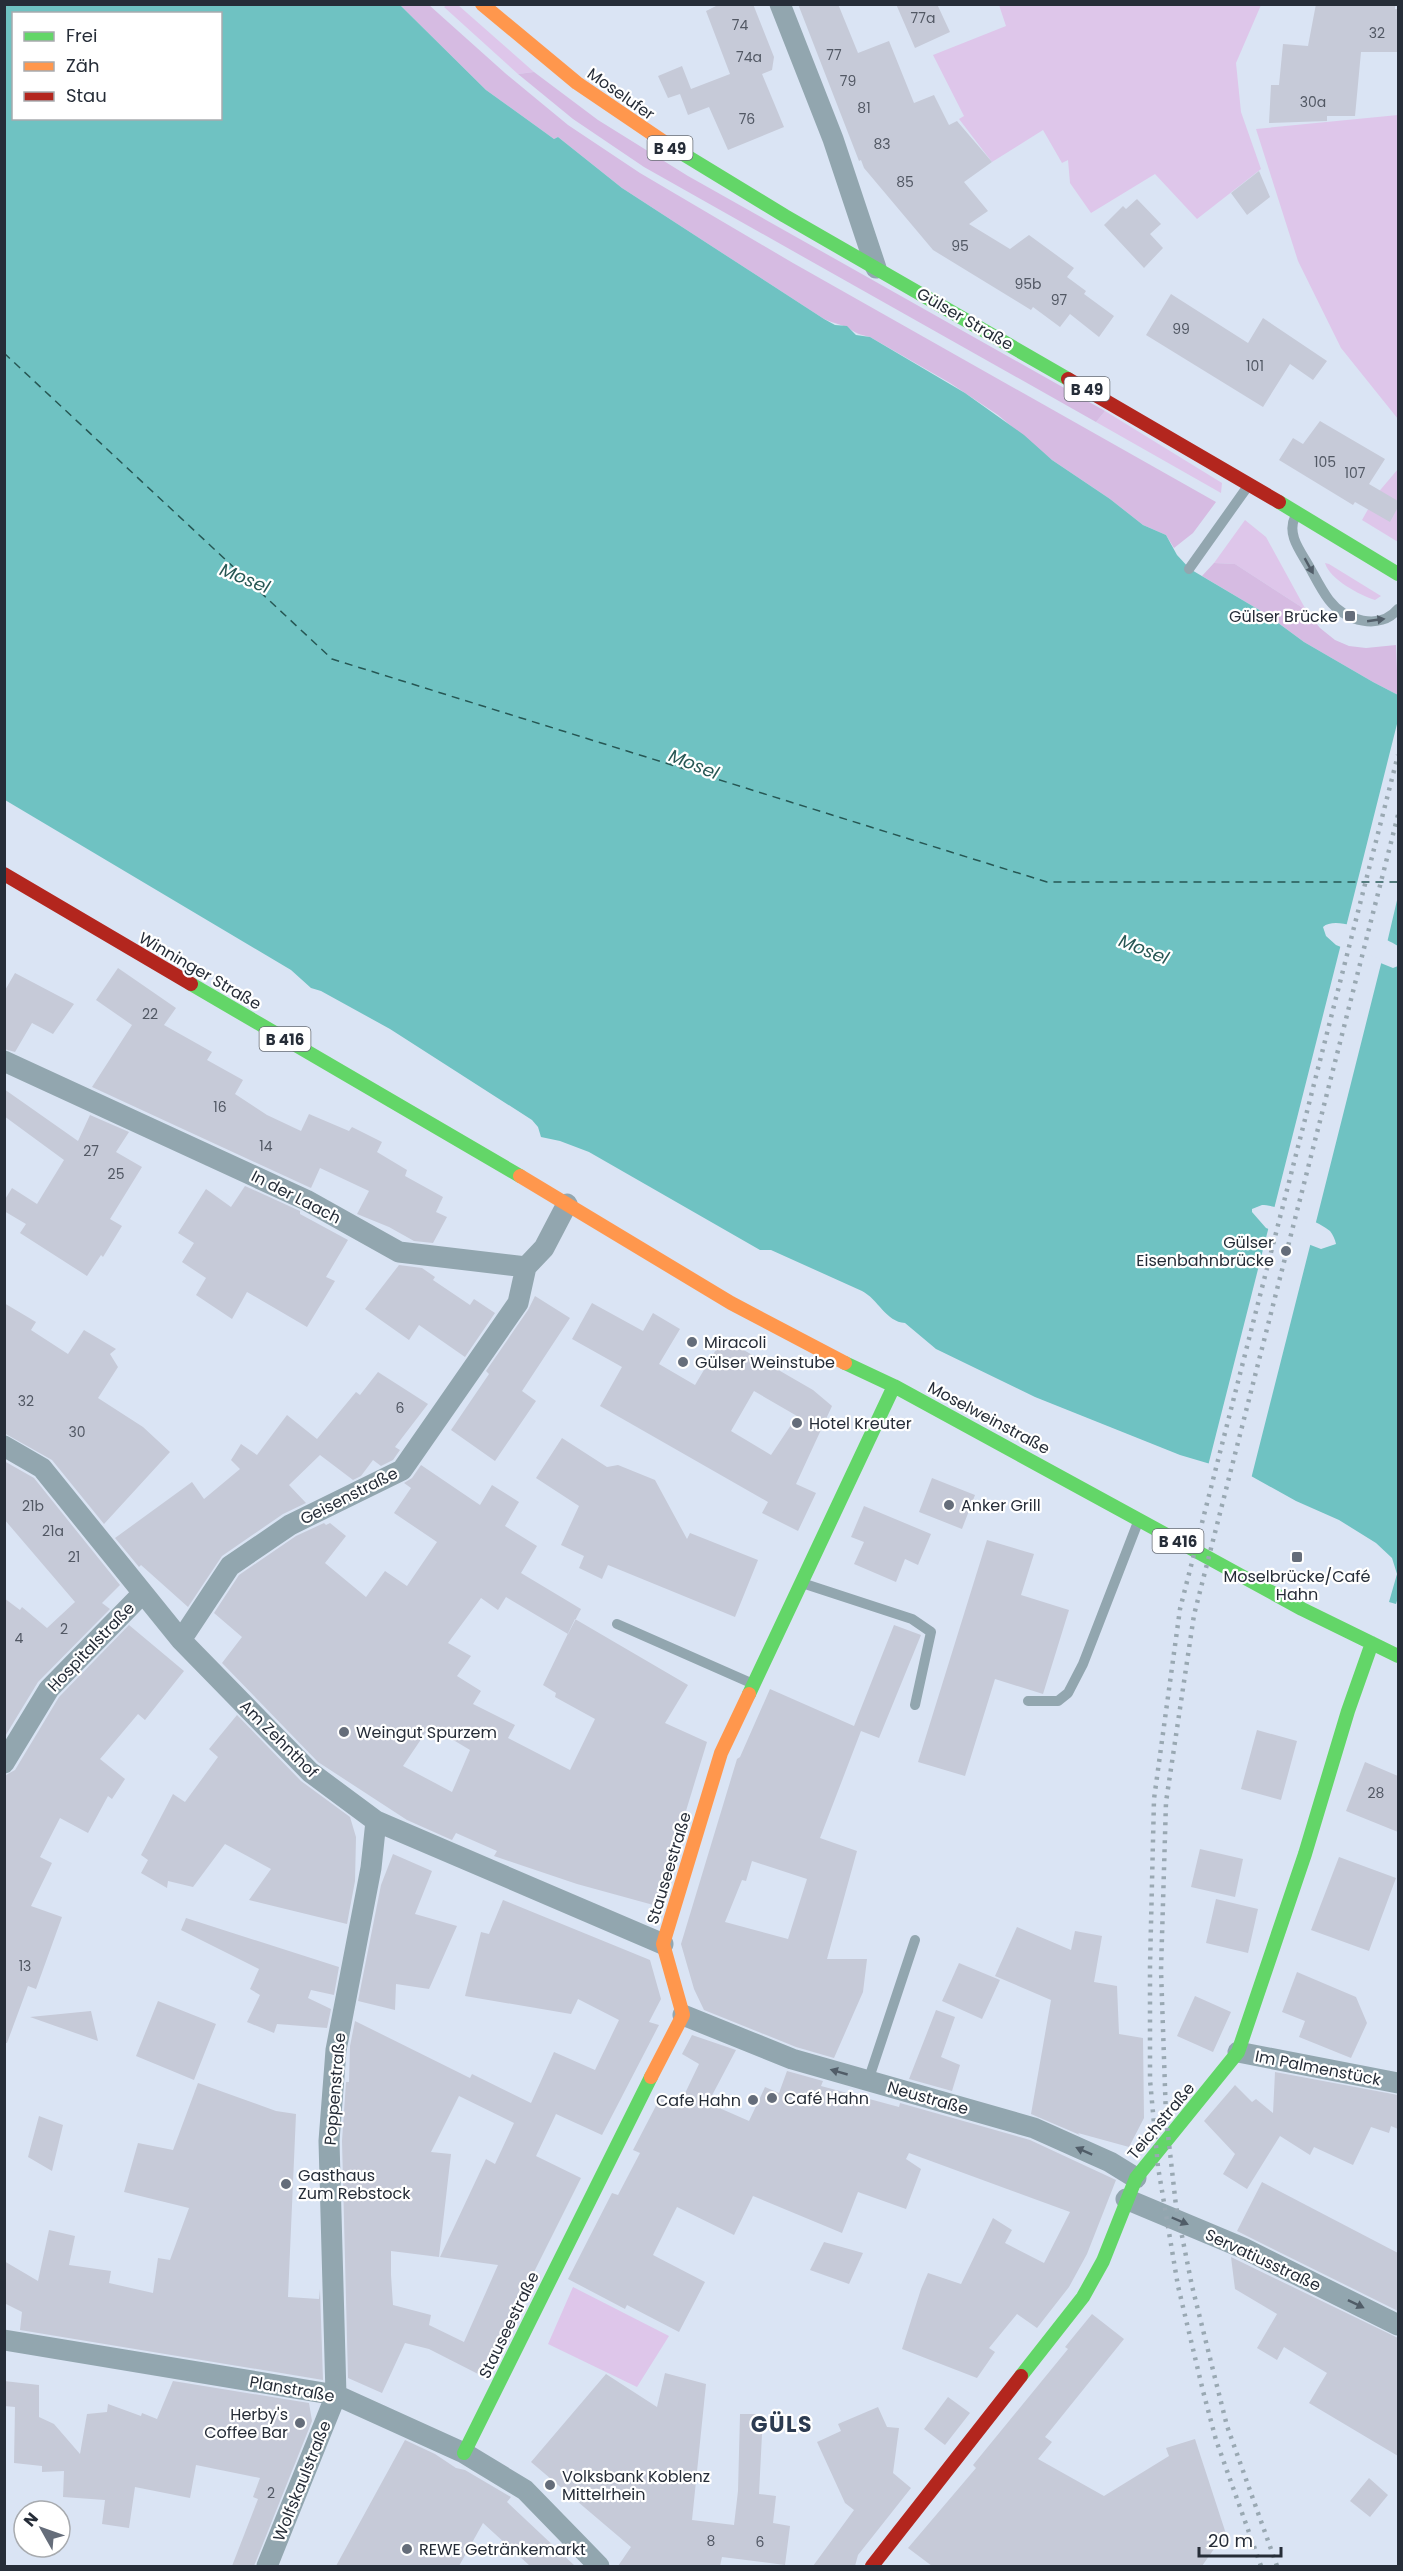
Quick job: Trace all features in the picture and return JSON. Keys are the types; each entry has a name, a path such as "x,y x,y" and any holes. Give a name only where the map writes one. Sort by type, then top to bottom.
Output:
{"main road":[{"name":"Moselufer","path":"482,4 506,27 581,87 652,137 876,268"},
{"name":"Gülser Straße","path":"876,268 1250,484 1398,574"},
{"name":"Winninger Straße","path":"4,874 567,1204"},
{"name":"Moselweinstraße","path":"567,1204 731,1304 838,1360 894,1386 1302,1609 1398,1656"},
{"name":"Stauseestraße","path":"464,2453 683,2015 663,1944 721,1753 894,1386"},
{"name":"Teichstraße","path":"872,2566 1083,2297 1103,2261 1136,2178 1238,2052 1305,1854 1348,1712 1372,1643"}],"street":[{"path":"780,4 833,139 876,268"},
{"name":"In der Laach","path":"4,1060 306,1200 399,1252 526,1267"},
{"path":"526,1267 544,1248 567,1204"},
{"name":"Geisenstraße","path":"181,1640 230,1566 290,1525 402,1470 518,1304 526,1267"},
{"name":"Am Zehnthof","path":"4,1446 42,1468 181,1640 310,1772 376,1821 663,1944"},
{"name":"Hospitalstraße","path":"4,1763 49,1689 143,1593"},
{"name":"Poppenstraße","path":"336,2395 329,2141 336,2050 371,1868 376,1821"},
{"name":"Neustraße","path":"683,2015 792,2059 1034,2128 1110,2162 1136,2178"},
{"name":"Im Palmenstück","path":"1238,2052 1398,2083"},
{"name":"Servatiusstraße","path":"1126,2199 1243,2248 1398,2325"},
{"name":"Planstraße","path":"4,2340 336,2395 464,2453 525,2490 599,2566"},
{"name":"Wolfskaulstraße","path":"267,2566 336,2395"}],"lane":[{"path":"1190,569 1250,484"},
{"path":"1297,513 1291,528 1296,543 1335,607 1365,622 1383,620 1398,609"},
{"path":"1028,1701 1058,1701 1068,1693 1083,1664 1139,1520"},
{"path":"801,1583 912,1619 931,1632 915,1705"},
{"path":"617,1624 754,1684"},
{"path":"868,2081 915,1940"}],"shaded area":[{"path":"400,5 429,5 505,73 568,125 640,173 793,263 1216,502 1193,533 1174,548 1166,535 1143,525 1110,499 1052,460 998,415 950,383 870,337 824,319 622,188 558,137 554,139 486,90"},
{"path":"458,5 534,72 518,74 444,7"},
{"path":"999,5 1261,5 1236,63 1241,112 1261,169 1197,219 1155,174 1091,213 1070,183 1068,160 1062,163 1043,130 992,162 959,119 964,116 933,55 1006,26"},
{"path":"534,72 598,120 688,176 1105,411 1096,422 644,167 573,119 518,74"},
{"path":"1398,115 1398,419 1341,348 1298,261 1256,129"},
{"path":"1105,411 1222,483 1221,493 1096,422"},
{"path":"1398,469 1398,542 1362,520 1376,495"},
{"path":"1245,520 1266,537 1306,610 1235,564 1214,563"},
{"path":"1214,563 1235,564 1306,610 1320,628 1335,640 1349,646 1366,648 1396,645 1398,695 1304,642 1266,614 1202,576"},
{"path":"1325,563 1381,596 1375,600 1354,591 1339,581"},
{"path":"573,2287 669,2336 637,2387 548,2344"}],"water":[{"name":"Mosel","path":"4,5 400,5 486,90 554,139 558,137 622,188 824,319 835,325 847,326 856,335 870,337 965,393 1024,435 1052,460 1110,499 1143,525 1166,535 1177,555 1190,569 1266,614 1304,642 1398,695 1398,946 1349,925 1339,923 1323,927 1326,936 1336,945 1393,968 1398,966 1398,1597 1396,1604 1389,1602 1397,1574 1392,1558 1376,1543 1339,1520 1296,1501 1251,1476 1180,1455 1035,1397 936,1349 905,1323 898,1322 887,1315 873,1299 862,1291 771,1250 760,1250 589,1152 560,1141 541,1137 538,1127 532,1120 390,1029 321,991 311,988 291,970 5,800","holes":["1262,1205 1308,1218 1325,1227 1334,1237 1336,1244 1321,1249 1266,1228 1252,1209"]}],"pier":[{"path":"1398,720 1398,896 1387,943 1346,927"},
{"path":"1341,944 1382,960 1315,1226 1274,1209"},
{"path":"1269,1226 1311,1242 1251,1479 1208,1466"}],"building":[{"path":"720,4 753,4 774,57 772,70 762,74 784,127 728,150 709,107 688,115 680,94 668,98 658,76 682,66 691,89 730,74 706,11"},
{"path":"798,4 838,4 858,53 889,41 914,103 934,95 949,125 957,121 992,162 964,182 988,211 969,224 1010,249 1029,235 1074,268 1067,277 1086,291 1084,294 1114,316 1099,337 1070,314 1060,327 1033,307 1031,310 933,250 864,168 861,160 859,161"},
{"path":"896,4 937,4 950,32 915,48"},
{"path":"1316,4 1395,4 1395,9 1398,9 1398,52 1361,52 1355,116 1327,116 1327,121 1269,123 1271,85 1279,85 1283,44 1308,46"},
{"path":"1259,171 1270,197 1247,215 1231,193"},
{"path":"1137,199 1161,224 1150,234 1163,248 1144,268 1104,225 1123,206 1126,209"},
{"path":"1171,294 1248,343 1263,318 1327,361 1313,380 1290,364 1263,407 1146,335"},
{"path":"1320,421 1385,459 1369,484 1398,501 1398,507 1390,522 1355,502 1353,505 1279,460 1293,438 1303,444"},
{"path":"118,968 176,1008 164,1025 212,1052 207,1060 243,1080 235,1094 267,1115 301,1131 309,1114 349,1131 352,1127 382,1142 377,1152 407,1170 405,1176 443,1197 436,1212 447,1217 433,1243 414,1241 389,1227 357,1214 369,1191 320,1168 311,1188 92,1087 132,1025 96,1000"},
{"path":"15,973 74,1004 53,1034 32,1023 15,1052 4,1049 4,992"},
{"path":"4,1089 78,1141 90,1115 129,1132 116,1152 142,1167 110,1219 122,1226 103,1257 101,1255 87,1276 20,1233 26,1224 4,1211 4,1201 12,1188 37,1204 64,1160 4,1116"},
{"path":"245,1186 300,1211 300,1214 348,1240 326,1277 335,1281 307,1327 247,1292 232,1319 196,1295 206,1278 182,1262 194,1243 178,1233 206,1189 231,1207"},
{"path":"399,1265 422,1268 435,1277 433,1280 470,1305 474,1299 495,1313 465,1357 419,1325 409,1340 365,1309"},
{"path":"535,1296 570,1318 522,1391 536,1401 495,1461 451,1430 489,1374 486,1371"},
{"path":"4,1303 36,1322 31,1330 68,1354 84,1330 116,1349 110,1354 118,1367 98,1398 143,1427 170,1452 104,1524 52,1460 4,1433"},
{"path":"592,1303 643,1331 653,1313 680,1329 659,1364 695,1385 723,1338 813,1390 832,1406 796,1484 816,1493 798,1531 762,1513 768,1502 600,1406 622,1367 572,1339","holes":["754,1391 797,1416 771,1455 731,1431"]},
{"path":"378,1372 428,1404 395,1447 400,1450 393,1460 381,1466 373,1460 361,1476 353,1480 320,1455 289,1485 306,1503 283,1514 222,1556 188,1607 141,1565 139,1567 115,1538 192,1482 204,1499 240,1469 231,1460 241,1444 257,1455 287,1415 317,1439 356,1392 360,1395"},
{"path":"562,1438 607,1467 618,1465 655,1480 687,1539 690,1533 758,1560 735,1617 608,1565 602,1579 579,1568 584,1556 561,1545 579,1506 536,1478"},
{"path":"4,1461 34,1478 120,1585 102,1603 110,1609 38,1682 4,1738 4,1598 20,1610 22,1607 47,1628 75,1602 4,1519"},
{"path":"421,1465 480,1505 492,1485 519,1502 505,1526 537,1546 521,1573 581,1609 576,1619 688,1685 665,1723 707,1742 657,1906 577,1884 494,1856 497,1851 456,1833 452,1840 407,1820 318,1762 222,1663 242,1637 214,1613 239,1575 296,1536 324,1523 326,1525 330,1523 346,1536 325,1563 366,1597 385,1571 407,1586 437,1542 394,1513 411,1488 404,1483 412,1478","holes":["506,1597 568,1634 543,1685 556,1693 555,1697 595,1719 570,1770 508,1738 515,1725 473,1704 481,1691 457,1676 471,1656 448,1643 481,1598 498,1610","430,1726 470,1750 452,1792 403,1766"]},
{"path":"932,1478 975,1495 962,1529 919,1512"},
{"path":"864,1506 931,1534 918,1565 905,1559 896,1582 854,1564 864,1542 851,1537"},
{"path":"987,1540 1034,1554 1021,1595 1069,1610 1043,1694 995,1679 965,1776 918,1762"},
{"path":"129,1625 184,1671 145,1720 138,1714 100,1759 125,1779 112,1799 108,1796 88,1833 60,1818 40,1857 52,1863 31,1906 62,1917 36,1989 28,1986 7,2043 4,2043 4,1776 15,1770 59,1697"},
{"path":"894,1625 921,1635 879,1738 861,1731 820,1838 857,1851 827,1959 867,1959 863,1992 834,2058 796,2047 704,2010 694,1989 681,1944 737,1759 740,1757 770,1689 854,1726","holes":["752,1861 807,1879 788,1939 725,1922 742,1880 746,1881"]},
{"path":"237,1715 301,1781 350,1817 356,1837 355,1881 347,1924 249,1900 271,1869 225,1844 193,1887 168,1881 167,1888 141,1873 148,1860 141,1855 173,1794 185,1802 218,1757 209,1749"},
{"path":"1257,1730 1297,1741 1281,1800 1241,1789"},
{"path":"1365,1762 1398,1776 1398,1832 1346,1811"},
{"path":"1200,1849 1243,1859 1235,1897 1191,1887"},
{"path":"393,1854 432,1871 415,1914 457,1926 429,1989 396,1984 395,2010 358,2001 381,1885"},
{"path":"1339,1857 1396,1878 1369,1951 1311,1930"},
{"path":"1216,1899 1258,1909 1248,1953 1206,1943"},
{"path":"503,1900 650,1960 661,1999 649,2022 659,2025 602,2135 556,2114 536,2156 581,2178 482,2376 429,2349 405,2343 382,2393 348,2378 342,2141 346,2082 349,2082 350,2046 355,2021 470,2078 472,2074 531,2103 554,2052 595,2070 619,2020 578,1999 571,2014 465,1996 481,1932 489,1934","holes":["459,2096 514,2123 495,2164 486,2159 440,2257 498,2265 464,2342 429,2325 431,2315 393,2305 391,2251 439,2257 451,2154 431,2152"]},
{"path":"186,1918 339,1967 334,1995 311,1990 308,1998 331,2009 327,2028 277,2024 274,2033 247,2022 260,1995 250,1989 259,1969 181,1930"},
{"path":"1017,1927 1071,1950 1075,1931 1102,1936 1094,1982 1117,1986 1119,2034 1143,2038 1144,2118 1129,2147 1078,2133 1080,2135 1031,2114 1051,2000 995,1976"},
{"path":"959,1963 1000,1980 982,2019 942,2001"},
{"path":"1297,1972 1356,1997 1367,2023 1351,2058 1299,2037 1305,2021 1282,2012"},
{"path":"1195,1996 1231,2012 1213,2052 1177,2036"},
{"path":"158,2001 216,2024 194,2080 136,2056"},
{"path":"936,2010 955,2017 941,2057 960,2065 952,2091 909,2079"},
{"path":"91,2011 98,2041 30,2017"},
{"path":"692,2035 736,2050 708,2103 749,2121 765,2087 779,2093 787,2071 823,2081 821,2086 899,2107 900,2103 1030,2140 1116,2180 1087,2254 1069,2287 1037,2328 1017,2314 989,2348 995,2352 977,2378 902,2349 928,2273 961,2284 993,2218 1012,2230 1005,2243 1044,2263 1070,2212 909,2153 906,2159 921,2169 906,2209 858,2192 842,2233 753,2196 734,2235 677,2207 653,2255 705,2282 679,2332 627,2305 625,2309 568,2279 612,2193 618,2195 640,2153 633,2150 660,2098 678,2108 699,2064 682,2054"},
{"path":"1275,2072 1398,2095 1398,2129 1391,2126 1389,2133 1371,2127 1353,2165 1314,2147 1310,2155 1280,2136 1247,2189 1223,2174 1235,2154 1204,2121 1235,2085 1252,2102 1256,2099 1273,2113"},
{"path":"198,2083 276,2111 296,2114 288,2297 319,2299 320,2289 323,2380 20,2330 22,2312 4,2303 4,2261 38,2281 49,2230 75,2236 69,2265 111,2271 109,2283 153,2293 158,2258 170,2260 189,2208 124,2192 138,2143 173,2150"},
{"path":"39,2116 63,2125 52,2171 28,2157"},
{"path":"1262,2182 1398,2253 1398,2311 1237,2231"},
{"path":"824,2242 863,2253 849,2284 810,2270"},
{"path":"1231,2257 1398,2338 1398,2456 1309,2403 1327,2373 1284,2347 1277,2360 1257,2348 1277,2314 1235,2289"},
{"path":"1092,2314 1124,2339 1045,2437 1052,2442 1038,2459 1104,2496 1169,2456 1166,2448 1195,2439 1229,2543 1214,2549 1202,2566 932,2566 908,2548 976,2468 973,2465 1068,2349 1065,2347"},
{"path":"665,2373 706,2384 692,2520 734,2525 738,2491 740,2414 763,2414 759,2494 776,2496 773,2523 790,2526 785,2565 722,2557 720,2566 618,2566 631,2547 531,2462 606,2374 657,2407"},
{"path":"4,2381 39,2385 39,2417 54,2424 80,2454 87,2414 107,2412 108,2404 141,2416 142,2413 157,2419 173,2381 309,2403 312,2421 254,2566 232,2566 258,2499 253,2497 260,2478 196,2465 190,2498 135,2487 129,2528 102,2524 105,2500 63,2497 64,2471 42,2472 42,2466 14,2463 15,2407 4,2406"},
{"path":"948,2397 970,2413 945,2445 924,2429"},
{"path":"878,2407 887,2427 899,2428 893,2473 911,2488 858,2555 855,2566 813,2566 854,2510 845,2503 817,2442 841,2431 838,2424"},
{"path":"405,2440 435,2454 456,2468 465,2470 511,2497 507,2502 575,2566 530,2566 483,2523 459,2566 336,2566"},
{"path":"1369,2478 1388,2495 1370,2517 1350,2501"}],"ferry route":[{"path":"4,353 332,659 1047,882 1398,882"}],"railway":[{"path":"1261,2566 1216,2440 1203,2391 1178,2286 1158,2167 1150,2080 1154,1799 1180,1609 1398,755"},
{"path":"1277,2566 1227,2426 1192,2286 1176,2206 1166,2117 1161,1970 1166,1802 1194,1615 1398,815"}],"traffic: fast":[{"path":"670,146 785,216 1068,379"},
{"path":"1279,502 1398,574"},
{"path":"191,984 520,1176"},
{"path":"845,1363 894,1386 1302,1609 1398,1656"},
{"path":"749,1694 894,1386"},
{"path":"1021,2376 1083,2297 1103,2261 1136,2178 1238,2052 1305,1854 1348,1711 1372,1643"},
{"path":"464,2453 651,2077"}],"traffic: slow":[{"path":"482,4 577,83 670,146"},
{"path":"520,1176 731,1303 845,1363"},
{"path":"651,2077 683,2015 663,1944 721,1753 749,1694"}],"traffic: jam":[{"path":"1068,379 1279,502"},
{"path":"4,874 191,984"},
{"path":"872,2566 1021,2376"}],"place":[{"name":"Gülser Brücke","path":"1350,616"},
{"name":"Gülser Eisenbahnbrücke","path":"1286,1251"},
{"name":"Miracoli","path":"692,1342"},
{"name":"Gülser Weinstube","path":"683,1362"},
{"name":"Hotel Kreuter","path":"797,1423"},
{"name":"Anker Grill","path":"949,1505"},
{"name":"Moselbrücke/Café Hahn","path":"1297,1557"},
{"name":"Weingut Spurzem","path":"344,1732"},
{"name":"Café Hahn","path":"772,2098"},
{"name":"Cafe Hahn","path":"753,2100"},
{"name":"Gasthaus Zum Rebstock","path":"286,2184"},
{"name":"Herby's Coffee Bar","path":"300,2423"},
{"name":"Volksbank Koblenz Mittelrhein","path":"550,2485"},
{"name":"REWE Getränkemarkt","path":"407,2549"}],"district":[{"name":"GÜLS","path":"782,2424"}]}
